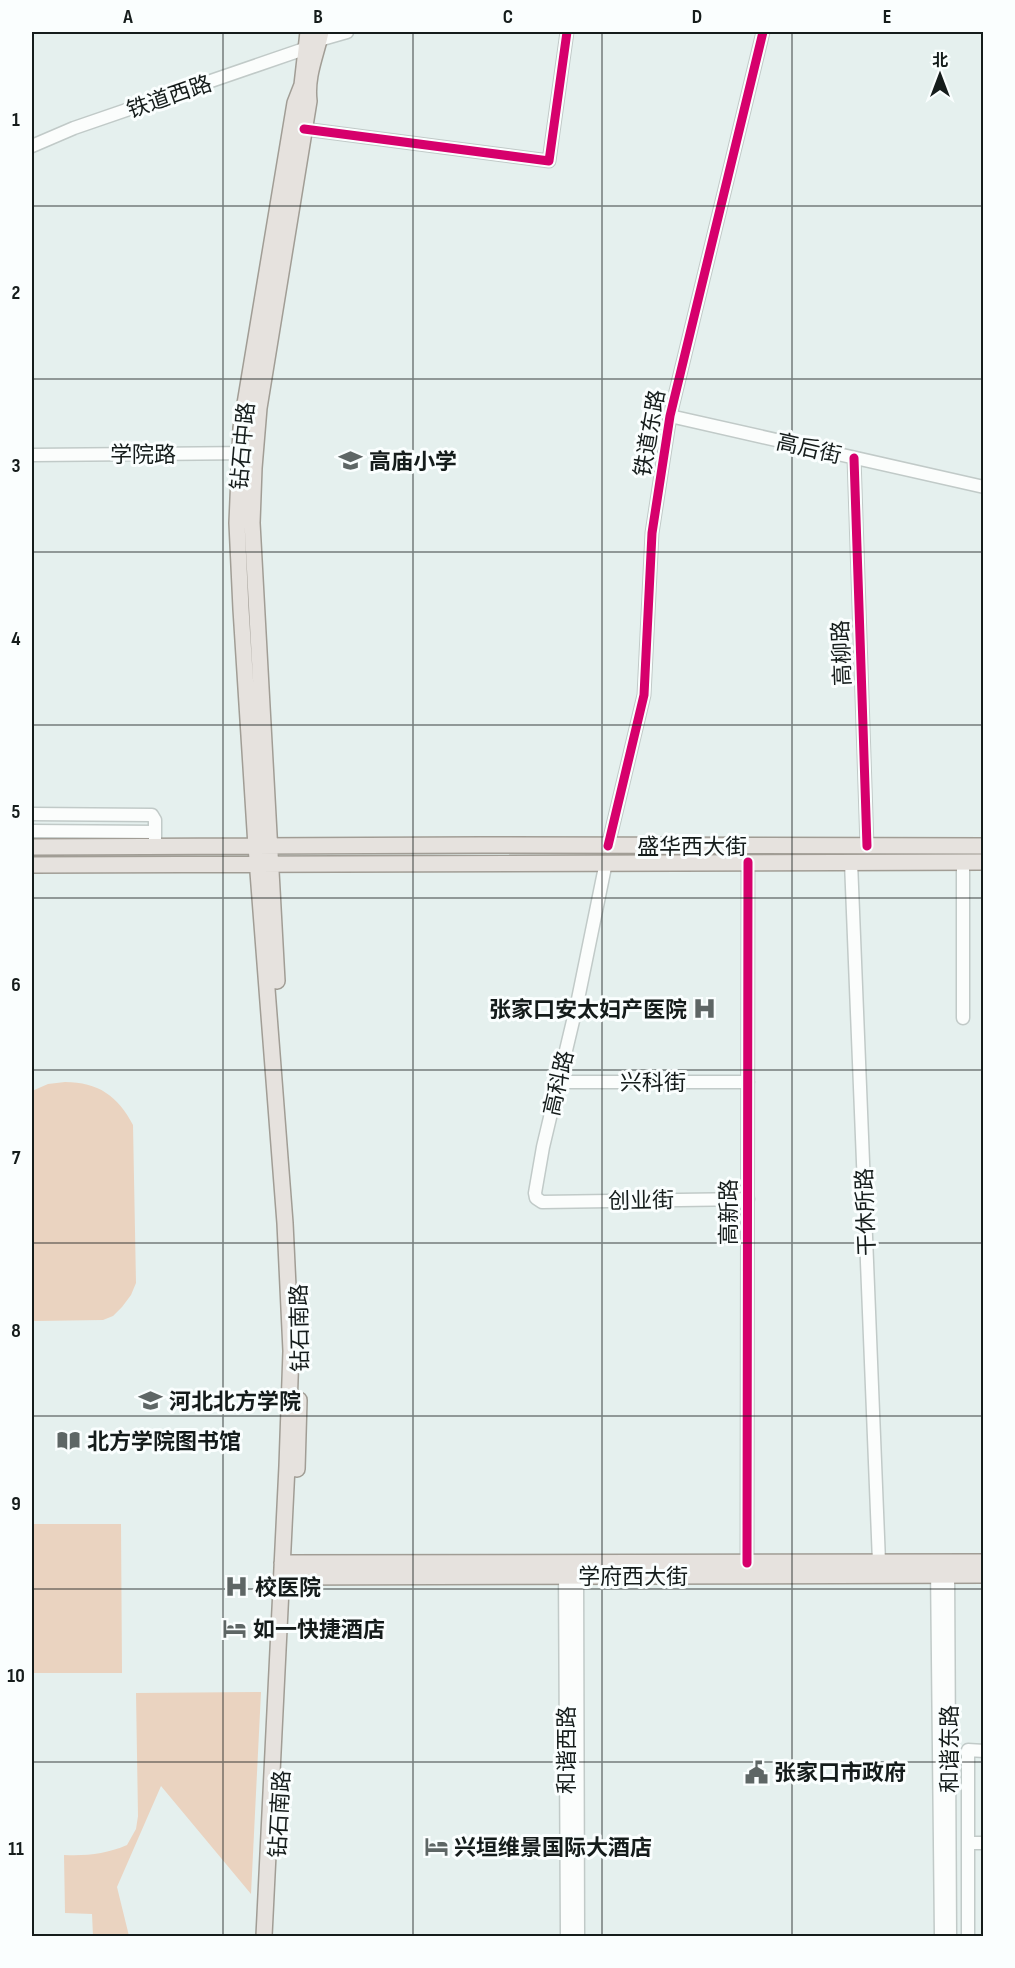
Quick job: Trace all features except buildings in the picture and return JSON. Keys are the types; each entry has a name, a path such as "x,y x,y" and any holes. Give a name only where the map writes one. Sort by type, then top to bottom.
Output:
{"main road":[{"name":"钻石中路","path":"264,865 238,534 247,453 259,408 309,101 307,87 314,38"},
{"name":"钻石中路","path":"247,453 241,428 249,378 295,103 314,38"},
{"name":"盛华西大街","path":"151,841 263,846 984,846"},
{"path":"32,847 151,841"},
{"path":"435,845 436,863"},
{"name":"盛华西大街","path":"32,865 984,862"},
{"name":"钻石南路","path":"264,865 290,1312 291,1378 287,1570 273,1936"},
{"name":"学府西大街","path":"571,1570 747,1563 879,1562 984,1575"},
{"name":"学府西大街","path":"287,1570 943,1569 984,1562"},
{"name":"钻石南路","path":"264,1936 287,1570"}],"street":[{"name":"铁道西路","path":"32,146 314,38 347,32"},
{"path":"304,129 549,161 567,32"},
{"name":"铁道东路","path":"608,846 644,695 652,533 670,416 763,32"},
{"name":"高后街","path":"670,416 984,487"},
{"name":"学院路","path":"32,454 247,453"},
{"name":"高柳路","path":"854,458 867,846"},
{"path":"32,814 146,813 152,815 155,820 151,841 32,831"},
{"name":"高科路","path":"536,1198 543,1147 577,1004 606,862"},
{"name":"高新路","path":"747,1563 748,862"},
{"name":"干休所路","path":"851,862 879,1562"},
{"path":"963,862 963,1018"},
{"name":"兴科街","path":"558,1082 748,1082"},
{"name":"创业街","path":"536,1198 542,1202 748,1199"},
{"name":"和谐东路","path":"941,1936 943,1569"},
{"name":"和谐东路","path":"943,1569 950,1936"},
{"name":"和谐西路","path":"567,1936 571,1570"},
{"name":"和谐西路","path":"571,1570 578,1936"},
{"path":"968,1936 968,1750 984,1751"},
{"path":"968,1844 984,1844"}],"shaded area":[{"path":"65,1082 87,1085 106,1093 121,1106 133,1125 136,1283 122,1307 113,1316 103,1320 32,1320 32,1091 48,1084"},
{"path":"32,1524 121,1524 122,1673 32,1673"},
{"path":"261,1692 251,1894 161,1786 117,1887 129,1936 93,1936 92,1914 65,1913 64,1855 96,1854 119,1848 127,1845 136,1829 138,1816 136,1693"}],"cycle path":[{"path":"304,129 549,161 567,32"},
{"path":"608,846 644,695 652,533 670,416 763,32"},
{"path":"854,458 867,846"},
{"path":"747,1563 748,862"}],"place":[{"name":"高庙小学","path":"351,461"},
{"name":"张家口安太妇产医院","path":"705,1009"},
{"name":"河北北方学院","path":"151,1401"},
{"name":"北方学院图书馆","path":"69,1441"},
{"name":"校医院","path":"237,1587"},
{"name":"如一快捷酒店","path":"235,1629"},
{"name":"张家口市政府","path":"756,1772"},
{"name":"兴垣维景国际大酒店","path":"436,1847"}]}
